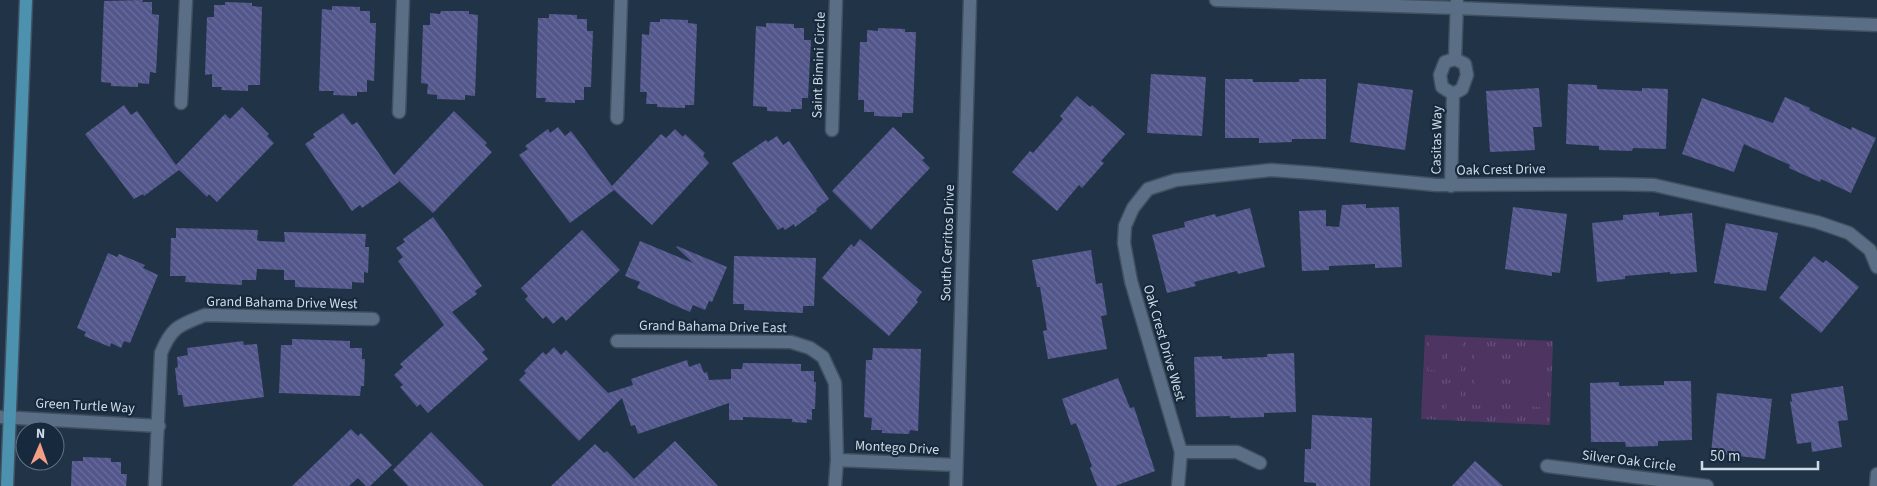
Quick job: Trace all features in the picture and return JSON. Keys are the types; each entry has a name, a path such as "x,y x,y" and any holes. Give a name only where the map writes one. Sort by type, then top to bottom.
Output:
{"main road":[{"path":"7,486 5,417 26,0"}],"street":[{"path":"180,103 186,0"},
{"path":"399,112 403,0"},
{"path":"617,118 621,0"},
{"name":"Saint Bimini Circle","path":"832,130 836,0"},
{"name":"South Cerritos Drive","path":"956,486 970,0"},
{"path":"1216,0 1457,4 1877,25"},
{"path":"1455,58 1457,4"},
{"name":"Casitas Way","path":"1455,58 1465,64 1467,75 1462,89 1453,94 1442,87 1440,75 1445,62 1455,58"},
{"name":"Casitas Way","path":"1451,186 1453,94"},
{"name":"Oak Crest Drive","path":"1133,208 1148,189 1176,180 1271,170 1451,186 1613,184 1654,186 1817,222 1849,233 1870,250 1877,267"},
{"name":"Oak Crest Drive West","path":"1133,208 1125,226 1124,244 1131,281 1181,452 1178,486"},
{"name":"Grand Bahama Drive West","path":"156,486 162,353 168,335 182,324 205,315 373,319"},
{"name":"Grand Bahama Drive East","path":"617,341 790,342 810,348 823,357 834,383 835,486"},
{"name":"Green Turtle Way","path":"5,417 158,426"},
{"path":"1181,452 1237,452 1260,464"},
{"name":"Montego Drive","path":"836,460 956,466"},
{"name":"Silver Oak Circle","path":"1548,466 1707,486"},
{"path":"1876,486 1877,474"}],"green space":[{"path":"1425,335 1553,341 1550,425 1421,419"},
{"path":"1429,339 1443,339 1442,371 1428,370"},
{"path":"1448,340 1462,340 1461,371 1447,371"},
{"path":"1475,350 1500,351 1498,406 1473,405"},
{"path":"1517,351 1542,352 1541,407 1515,406"},
{"path":"1427,382 1441,382 1440,413 1426,413"},
{"path":"1447,383 1461,383 1460,414 1446,414"}],"building":[{"path":"143,0 142,2 152,2 152,14 159,15 156,73 150,72 149,84 138,83 138,87 111,86 111,83 101,82 104,1"},
{"path":"225,2 252,3 252,6 262,7 260,85 248,85 248,91 221,90 222,87 212,87 212,74 205,75 207,17 214,17 214,5 225,5"},
{"path":"332,6 360,7 360,11 370,11 370,23 376,23 374,81 367,80 367,92 357,92 357,96 333,95 334,91 319,91 322,9 332,10"},
{"path":"441,11 469,11 469,14 478,15 475,96 465,95 465,100 437,99 437,95 427,94 428,84 421,83 423,25 430,25 430,13 440,14"},
{"path":"549,14 577,15 577,19 587,19 587,31 593,31 591,87 584,87 584,100 575,100 575,103 545,102 546,98 536,98 538,18 549,18"},
{"path":"660,19 688,20 688,23 697,24 694,105 685,105 685,108 657,107 657,104 646,104 647,92 640,92 642,34 649,35 650,22 660,22"},
{"path":"766,23 794,24 794,28 804,28 804,40 811,40 808,98 802,98 802,109 791,109 791,112 767,111 767,107 753,106 756,26 766,27"},
{"path":"878,28 905,29 905,32 916,32 913,113 902,113 902,117 874,116 874,112 864,112 864,100 858,100 860,42 867,42 867,30 878,31"},
{"path":"1151,74 1206,77 1202,136 1147,133"},
{"path":"1225,79 1253,79 1253,82 1299,82 1299,79 1326,79 1326,139 1292,139 1292,142 1259,143 1259,138 1225,138"},
{"path":"1358,83 1413,90 1405,150 1350,142"},
{"path":"1568,84 1597,85 1597,89 1642,91 1642,88 1668,89 1666,149 1599,150 1599,146 1566,144"},
{"path":"1539,88 1542,127 1533,127 1535,150 1490,152 1486,91"},
{"path":"1077,96 1090,107 1092,105 1125,134 1101,161 1104,163 1082,188 1079,185 1057,211 1012,172 1030,151 1033,153 1063,119 1060,116"},
{"path":"1785,97 1851,130 1852,127 1876,138 1851,193 1821,179 1820,182 1789,168 1790,165 1744,144 1734,172 1682,154 1702,98 1773,123"},
{"path":"124,105 131,115 137,111 176,165 225,114 230,119 242,107 269,134 267,136 274,143 217,202 209,194 207,197 179,170 144,196 143,194 134,199 85,134"},
{"path":"454,111 487,143 485,145 492,152 433,213 397,179 399,182 362,208 360,205 352,211 305,144 315,137 313,134 343,113 352,125 357,122 394,175"},
{"path":"558,127 565,136 571,131 612,186 661,134 666,138 675,129 683,137 685,134 705,153 703,156 709,163 652,225 614,190 570,223 519,155 528,149 525,146 548,129 550,133"},
{"path":"893,127 925,158 922,160 930,168 871,230 832,191"},
{"path":"777,136 783,145 789,141 829,199 816,209 817,211 795,227 794,224 785,230 783,227 778,230 732,163 766,140 768,142"},
{"path":"1366,204 1366,208 1399,207 1402,267 1375,268 1375,264 1329,266 1329,270 1302,271 1299,211 1326,210 1326,226 1339,227 1342,205"},
{"path":"1513,207 1567,214 1560,273 1552,272 1552,276 1505,269"},
{"path":"1250,208 1265,267 1238,274 1237,271 1194,282 1196,286 1167,293 1152,235 1185,227 1184,222 1215,214 1216,217"},
{"path":"1659,212 1659,216 1692,213 1697,272 1625,276 1625,279 1597,282 1592,223 1623,220 1623,215"},
{"path":"433,217 482,286 475,291 477,294 452,312 485,350 482,352 488,359 428,413 420,404 417,407 400,387 403,385 394,375 403,367 400,364 444,325 398,261 403,257 396,248 405,242 403,239"},
{"path":"1726,223 1778,233 1766,291 1714,283"},
{"path":"176,228 258,230 257,240 285,242 284,232 366,234 365,247 369,247 368,273 364,272 364,283 352,282 352,289 295,287 295,280 284,280 284,270 257,269 256,280 242,280 242,285 185,282 186,276 170,276 171,238 176,238"},
{"path":"582,230 620,270 566,321 562,316 553,324 546,316 543,319 525,299 528,296 521,288"},
{"path":"860,239 922,292 916,300 918,302 889,336 822,278 851,244 854,247"},
{"path":"640,241 693,263 677,246 727,267 712,302 709,301 705,310 693,305 690,312 637,288 640,282 625,276"},
{"path":"1091,250 1096,284 1102,283 1107,315 1101,316 1107,349 1048,359 1043,331 1047,330 1040,287 1037,287 1032,260"},
{"path":"108,253 117,257 119,254 145,265 143,268 158,275 130,343 124,341 121,348 111,343 110,347 84,336 86,332 77,328"},
{"path":"734,256 816,258 814,306 803,306 803,313 744,310 744,304 733,304"},
{"path":"1814,256 1823,263 1826,260 1859,287 1821,333 1779,298"},
{"path":"292,339 350,341 350,348 362,348 362,359 365,359 364,386 361,386 360,396 279,393 281,345 292,345"},
{"path":"243,341 244,345 257,344 264,397 184,407 182,395 178,395 175,368 178,367 177,357 188,355 187,348"},
{"path":"554,347 561,355 566,350 608,393 633,385 631,379 687,360 689,367 700,363 704,373 707,372 709,380 731,379 731,369 742,369 743,363 801,364 801,371 814,371 814,382 816,382 815,409 812,409 812,420 807,419 807,423 792,422 792,419 743,417 743,420 729,420 729,403 638,434 635,425 631,426 622,398 579,441 519,380 526,373 524,371 543,352 546,355"},
{"path":"873,348 921,349 918,431 910,430 909,434 882,433 882,430 871,430 872,418 864,417 866,360 872,360"},
{"path":"1294,353 1296,412 1264,413 1264,417 1196,417 1194,357 1222,356 1222,359 1267,357 1267,354"},
{"path":"1118,378 1130,408 1134,407 1155,471 1115,486 1097,486 1090,468 1092,466 1076,423 1071,425 1062,399"},
{"path":"1664,381 1691,381 1692,440 1658,441 1658,446 1626,447 1625,442 1591,442 1590,383 1619,382 1619,386 1664,385"},
{"path":"1843,386 1848,420 1838,421 1842,447 1812,452 1811,442 1797,444 1790,401 1792,402 1791,394"},
{"path":"1717,393 1772,399 1765,459 1711,453"},
{"path":"1312,415 1372,418 1370,486 1316,486 1316,483 1304,482 1305,449 1311,449"},
{"path":"351,429 358,436 361,433 392,465 370,486 366,486 358,478 349,486 292,486"},
{"path":"431,432 484,486 408,486 393,470"},
{"path":"675,441 718,486 551,486 595,444 604,453 607,451 634,479"},
{"path":"83,457 111,458 111,462 121,462 121,474 127,474 126,486 71,486 72,461 83,461"},
{"path":"1475,461 1503,486 1452,486"}]}
